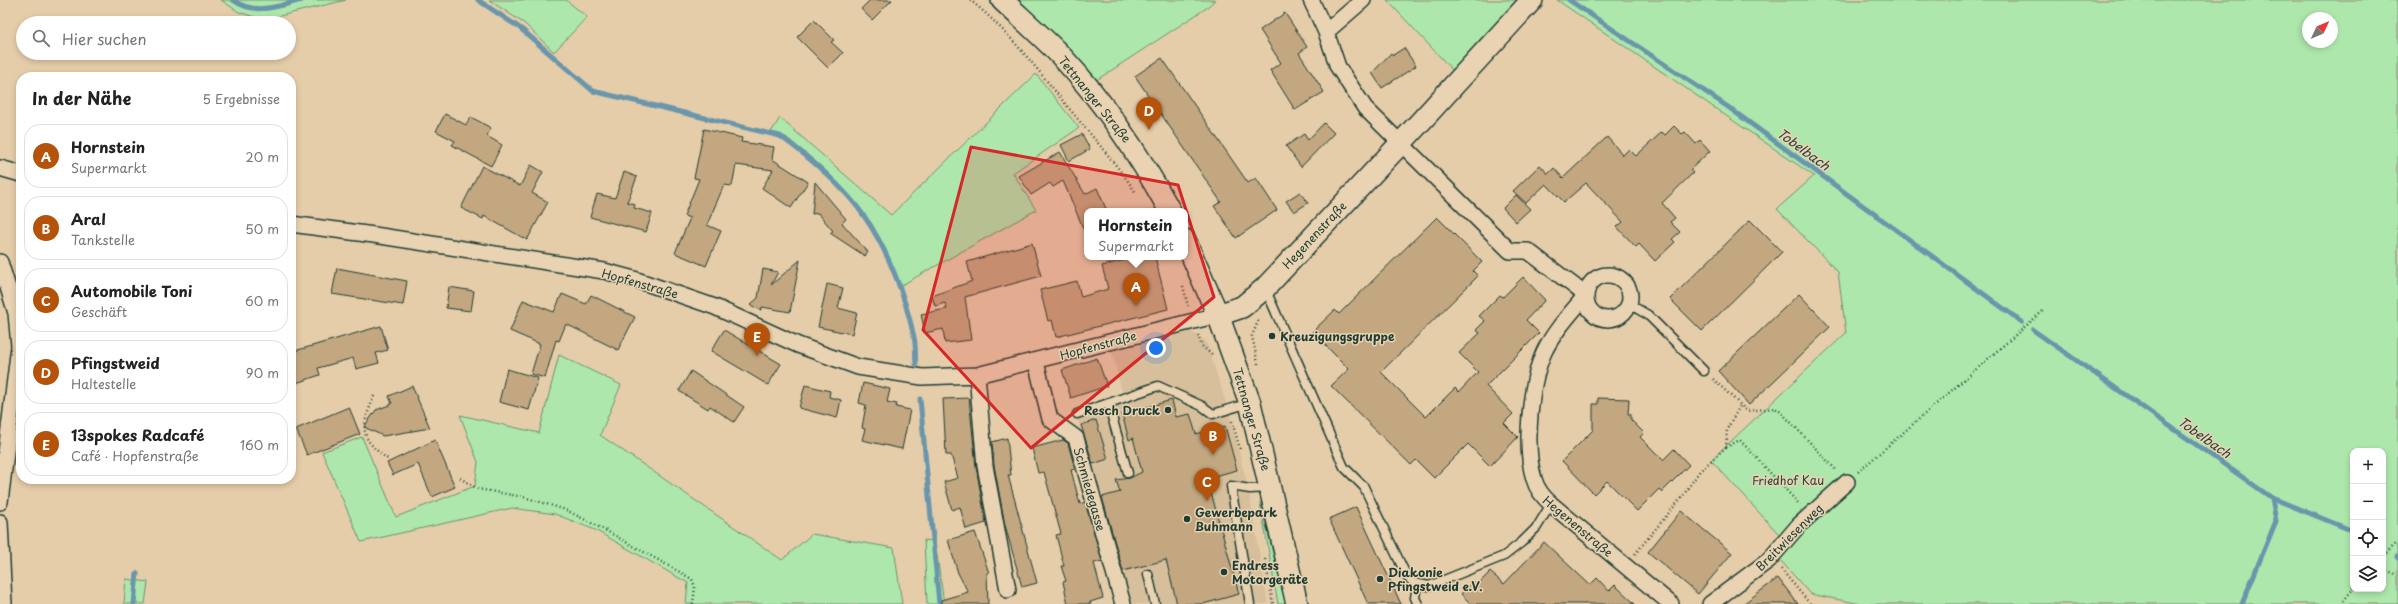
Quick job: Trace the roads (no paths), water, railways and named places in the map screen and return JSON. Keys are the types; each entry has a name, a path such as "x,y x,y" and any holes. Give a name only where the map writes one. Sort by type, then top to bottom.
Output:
{"main road":[{"name":"Tettnanger Straße","path":"1002,0 1062,58 1094,95 1132,145 1168,208"},
{"name":"Hegenenstraße","path":"1218,315 1242,307 1264,288 1401,143 1532,0"},
{"name":"Tettnanger Straße","path":"1188,247 1218,315 1250,403 1297,604"}],"street":[{"path":"1311,0 1326,32 1338,67 1365,108 1510,251 1528,251 1586,295 1588,308 1594,315 1602,319 1619,317 1629,304"},
{"path":"1326,32 1363,0"},
{"path":"0,168 16,173"},
{"name":"Hopfenstraße","path":"296,225 374,235 604,271 634,279 715,307 798,345 858,367 922,377 977,375 1036,362 1218,315"},
{"path":"0,262 16,313"},
{"name":"Hegenenstraße","path":"1629,304 1630,295 1627,287 1614,276 1597,278 1588,287 1586,295 1556,330 1542,357 1534,384 1530,431 1531,465 1540,494 1671,604"},
{"name":"Schmiedegasse","path":"1036,362 1050,419 1076,438 1123,604"},
{"path":"0,502 16,371"},
{"path":"977,375 985,466 1008,590"},
{"name":"Breitwiesenweg","path":"1710,604 1730,591 1772,557 1810,515 1846,482"},
{"path":"0,522 4,604"}],"lane":[{"path":"1264,288 1344,467 1364,487 1407,577 1417,584 1429,586 1504,556 1522,542 1536,527 1551,504"},
{"path":"1629,304 1648,315 1704,371"},
{"path":"1077,414 1158,386 1202,406 1213,414 1250,403"},
{"path":"1108,403 1128,473"},
{"path":"1250,604 1231,486 1250,489 1271,488"},
{"path":"1148,574 1155,604"},
{"path":"1417,584 1415,598 1418,604"}],"waterway":[{"path":"233,0 241,5 258,9 275,7 302,0"},
{"path":"478,0 520,28 593,91 780,136 802,153 847,194 864,216 881,243 895,274 906,306 915,340 916,364"},
{"name":"Tobelbach","path":"1569,0 1728,107 2022,322"},
{"name":"Tobelbach","path":"2033,330 2272,498 2276,521 2242,604"},
{"path":"920,399 939,604"},
{"path":"2272,498 2350,530"},
{"path":"134,604 137,573"}],"place":[{"name":"Pfingstweid","path":"1149,130"},
{"name":"Hornstein","path":"1136,306"},
{"name":"Kreuzigungsgruppe","path":"1272,336"},
{"name":"13spokes Radcafé","path":"757,356"},
{"name":"Resch Druck","path":"1168,410"},
{"name":"Aral","path":"1213,455"},
{"name":"Automobile Toni","path":"1207,501"},
{"name":"Gewerbepark Buhmann","path":"1187,519"},
{"name":"Endress Motorgeräte","path":"1224,572"},
{"name":"Diakonie Pfingstweid e.V.","path":"1380,579"}],"park label":[{"name":"Friedhof Kau","path":"1788,480"}]}
